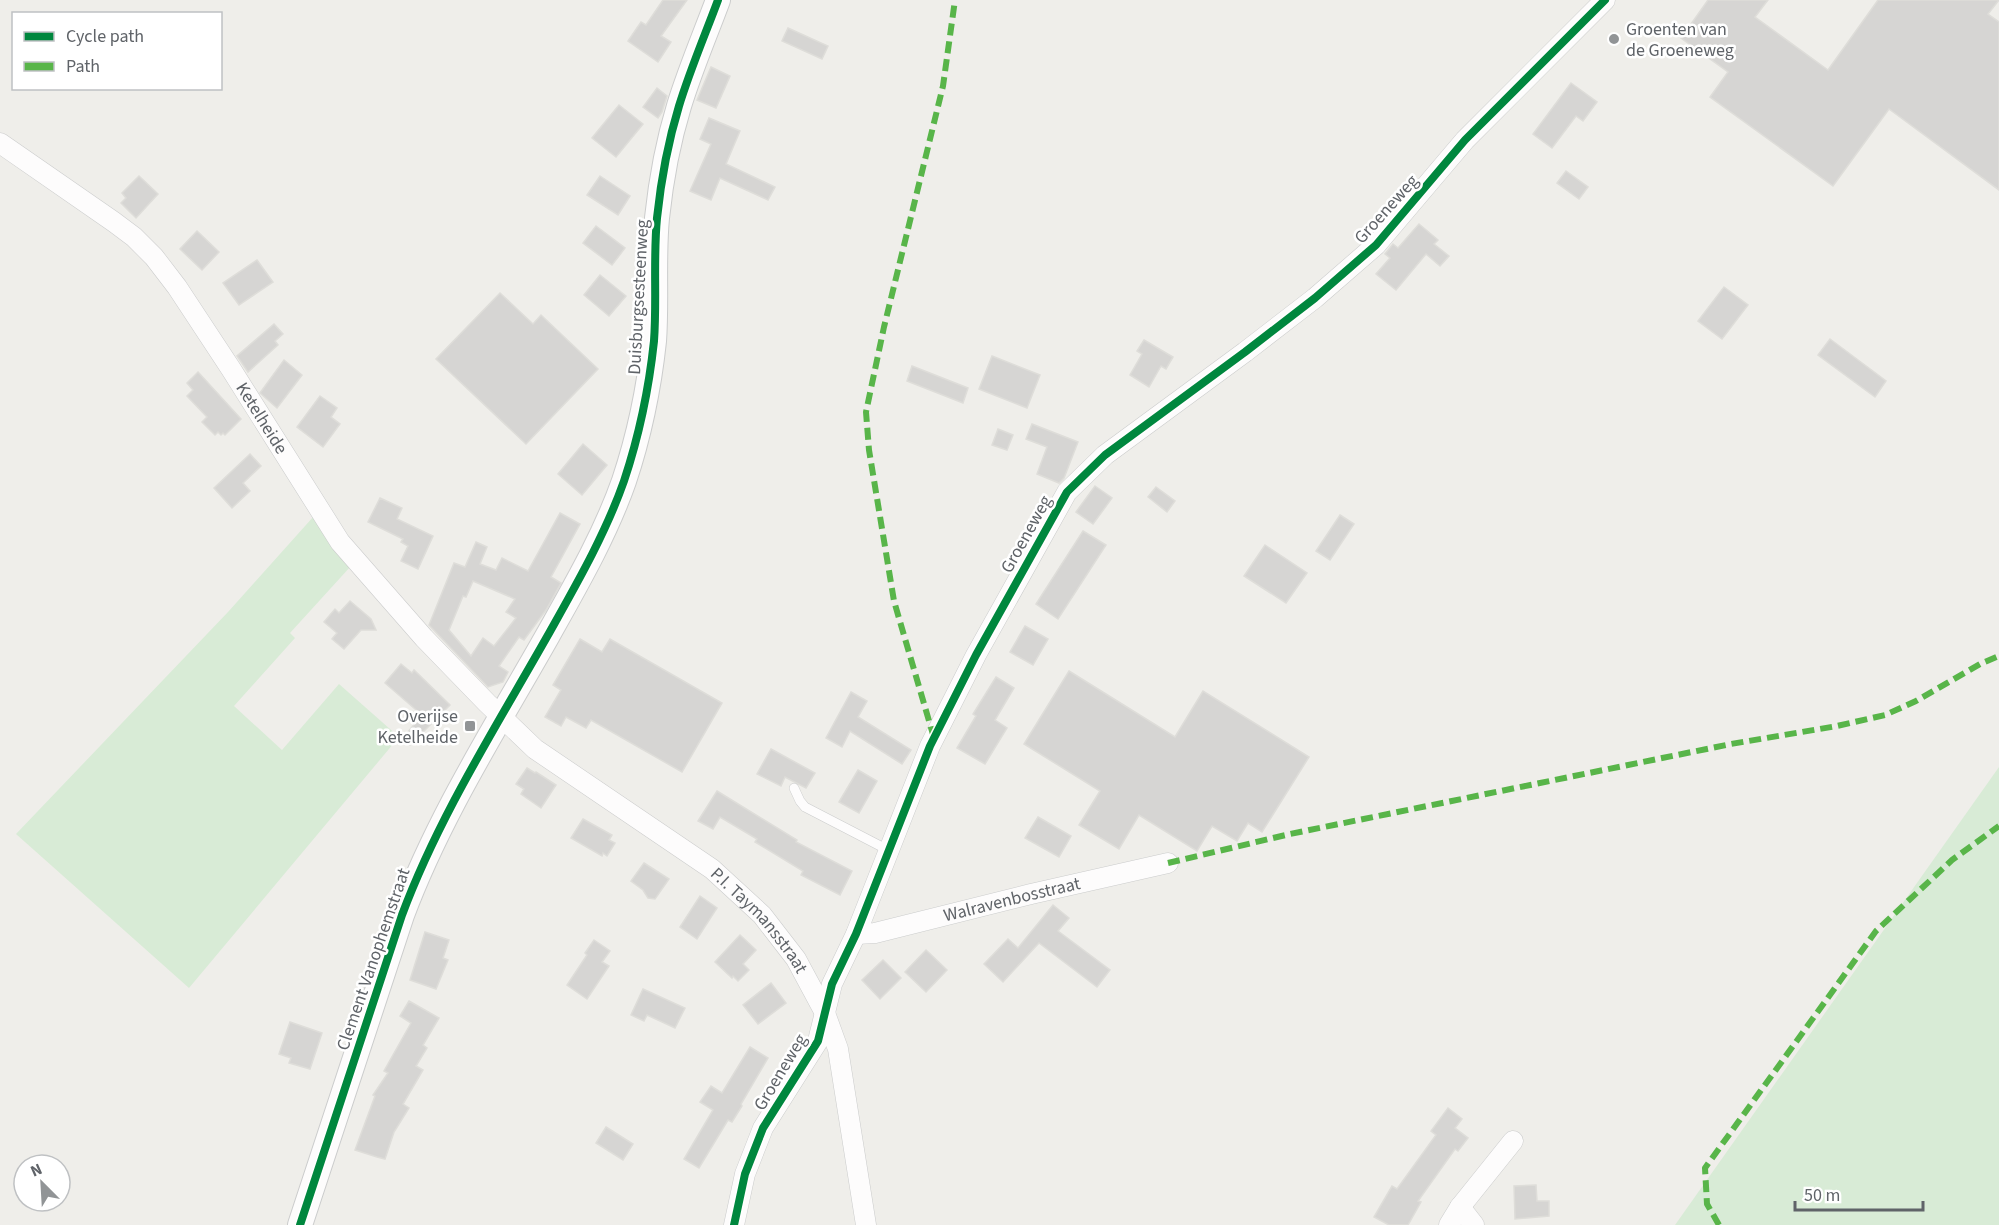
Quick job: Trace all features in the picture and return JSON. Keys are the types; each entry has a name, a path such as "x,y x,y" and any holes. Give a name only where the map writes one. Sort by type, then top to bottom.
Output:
{"street":[{"name":"Duisburgsesteenweg","path":"502,715 585,570 620,492 638,434 654,340 657,218 669,144 682,97 718,0"},
{"name":"Groeneweg","path":"734,1225 746,1174 763,1128 818,1041 832,984 856,934 930,746 976,655 1067,492 1105,455 1315,298 1376,245 1466,140 1605,0"},
{"name":"Ketelheide","path":"0,143 114,222 134,237 154,257 177,287 231,369 340,542 424,638 487,703 502,715"},
{"name":"P.I. Taymansstraat","path":"502,715 535,749 720,876 762,915 796,959 825,1013 838,1049 866,1225"},
{"name":"Clement Vanophemstraat","path":"300,1225 418,872 502,715"},
{"name":"Walravenbosstraat","path":"856,934 875,933 1168,862"},
{"path":"1449,1225 1460,1207 1513,1141"},
{"path":"1460,1207 1474,1225"}],"lane":[{"path":"794,788 805,807 890,851"}],"green space":[{"path":"314,516 351,566 290,633 295,638 234,706 282,750 339,684 399,737 189,988 16,834 228,612"},
{"path":"1999,767 1999,1225 1675,1225"}],"building":[{"path":"663,0 687,0 661,36 671,42 658,62 628,41 641,22 646,25"},
{"path":"1708,0 1768,0 1755,17 1828,70 1878,0 1999,0 1988,14 1999,22 1999,190 1889,109 1833,186 1710,97 1728,72 1681,38"},
{"path":"788,28 828,46 822,59 782,41"},
{"path":"711,67 730,76 716,108 697,100"},
{"path":"1571,83 1597,102 1583,121 1576,116 1552,148 1533,134"},
{"path":"657,88 667,96 658,118 643,107"},
{"path":"619,105 643,124 616,157 592,138"},
{"path":"709,118 740,131 726,164 775,187 768,200 720,178 711,200 690,191 711,144 700,139"},
{"path":"1566,171 1588,187 1579,199 1557,183"},
{"path":"139,176 158,194 136,218 121,203 126,198 122,193"},
{"path":"600,176 630,196 618,215 587,195"},
{"path":"1419,224 1438,240 1434,244 1449,256 1440,266 1426,254 1396,290 1376,274 1390,258 1385,254 1393,244 1398,248"},
{"path":"596,226 625,248 612,265 583,243"},
{"path":"197,231 219,252 202,270 180,249"},
{"path":"257,260 273,282 239,305 223,283"},
{"path":"600,275 626,296 609,316 584,295"},
{"path":"1724,287 1748,305 1722,339 1698,321"},
{"path":"500,293 533,324 541,315 598,369 526,444 436,359"},
{"path":"274,324 283,334 275,341 278,345 248,372 237,356"},
{"path":"1830,339 1886,381 1875,397 1818,355"},
{"path":"1144,340 1173,357 1166,369 1161,366 1149,387 1130,375 1142,354 1137,351"},
{"path":"992,356 1040,375 1027,408 979,389"},
{"path":"284,360 302,375 277,408 260,393"},
{"path":"912,366 968,388 963,403 907,381"},
{"path":"198,372 241,419 225,435 218,432 215,435 202,422 207,417 187,396 193,390 187,383"},
{"path":"320,396 337,408 331,417 340,424 323,447 297,427"},
{"path":"1032,424 1078,442 1064,478 1059,483 1037,474 1047,447 1026,439"},
{"path":"998,429 1013,435 1007,450 992,445"},
{"path":"583,444 607,465 582,495 558,474"},
{"path":"250,454 261,466 243,483 250,491 232,508 214,488"},
{"path":"1095,486 1112,498 1093,524 1076,512"},
{"path":"1156,487 1175,501 1167,512 1148,497"},
{"path":"380,498 402,508 397,519 433,536 418,569 401,561 408,546 401,542 403,539 368,522"},
{"path":"560,513 580,524 551,577 561,583 546,610 524,640 519,637 499,666 508,672 503,682 488,687 429,625 454,563 465,567 476,542 487,547 480,564 496,570 502,558 528,571","holes":["473,581 515,599 506,612 516,618 494,646 483,638 471,656 449,630 463,596 466,597"]},
{"path":"1340,515 1354,524 1330,560 1316,551"},
{"path":"1083,531 1106,545 1058,619 1036,604"},
{"path":"1265,545 1307,573 1286,603 1244,576"},
{"path":"350,601 371,619 376,630 361,630 344,649 332,639 337,633 324,622 335,609 339,613"},
{"path":"1025,626 1048,639 1033,665 1010,652"},
{"path":"580,639 602,652 610,639 722,703 682,772 591,720 586,728 566,717 561,726 545,717 561,690 553,685"},
{"path":"401,664 412,673 414,670 450,705 410,745 403,738 422,715 385,683"},
{"path":"1069,671 1175,737 1203,691 1309,757 1262,832 1248,823 1237,841 1212,826 1197,851 1139,815 1119,849 1079,825 1100,791 1024,744"},
{"path":"996,677 1014,688 995,720 1007,728 985,764 957,748 976,716 973,714"},
{"path":"851,692 867,701 858,717 911,750 902,764 850,731 842,747 826,738"},
{"path":"771,749 815,773 806,788 785,777 781,786 757,774"},
{"path":"527,768 556,785 541,808 521,794 524,789 516,784"},
{"path":"858,770 877,781 859,813 839,802"},
{"path":"717,791 797,840 796,842 852,871 840,895 801,875 803,871 755,842 757,839 720,817 713,829 698,821"},
{"path":"1038,817 1071,836 1059,857 1025,838"},
{"path":"583,819 612,835 609,840 615,843 607,856 603,853 602,856 571,838"},
{"path":"644,863 669,879 655,899 648,898 643,890 631,881"},
{"path":"700,896 717,908 697,939 680,927"},
{"path":"1053,905 1069,918 1058,931 1110,970 1097,987 1039,943 1003,982 984,964 1008,939 1018,948"},
{"path":"425,932 449,940 443,958 448,960 436,989 410,980"},
{"path":"740,935 756,950 743,964 749,970 738,981 715,962"},
{"path":"594,940 610,951 602,962 609,966 587,999 567,985"},
{"path":"926,950 947,970 926,992 905,972"},
{"path":"883,960 901,978 880,999 862,980"},
{"path":"771,983 786,1003 758,1024 743,1005"},
{"path":"643,989 685,1008 675,1028 647,1015 644,1021 631,1015"},
{"path":"409,1001 439,1018 423,1045 427,1048 416,1066 423,1070 403,1104 409,1108 394,1132 385,1159 355,1150 375,1096 373,1095 388,1073 384,1071 411,1023 400,1016"},
{"path":"290,1022 322,1033 310,1069 289,1063 291,1058 279,1054"},
{"path":"750,1047 768,1058 732,1122 728,1120 699,1168 684,1159 713,1110 700,1102 711,1086 722,1093"},
{"path":"1448,1108 1462,1119 1455,1128 1468,1138 1458,1151 1455,1149 1418,1201 1421,1202 1408,1225 1389,1225 1374,1217 1392,1186 1397,1189 1436,1135 1431,1131"},
{"path":"606,1127 633,1144 623,1160 596,1143"},
{"path":"1536,1185 1537,1201 1549,1201 1549,1216 1515,1219 1514,1186"}],"marked path":[{"path":"934,738 894,601 869,450 866,412 884,327 943,86 955,0"},
{"path":"1168,863 1290,834 1885,715 1916,701 1980,664 1999,656"},
{"path":"1719,1225 1707,1204 1705,1168 1876,931 1952,860 1999,826"}],"cycle path":[{"path":"300,1225 402,915 417,878 469,772 589,559 624,481 639,429 652,359 655,326 656,233 665,161 683,93 718,0"},
{"path":"734,1225 745,1174 763,1128 818,1041 832,984 856,934 930,746 976,655 1067,492 1105,455 1315,298 1376,245 1465,140 1605,0"}],"place":[{"name":"Groenten van de Groeneweg","path":"1614,39"},
{"name":"Overijse Ketelheide","path":"470,726"}]}
